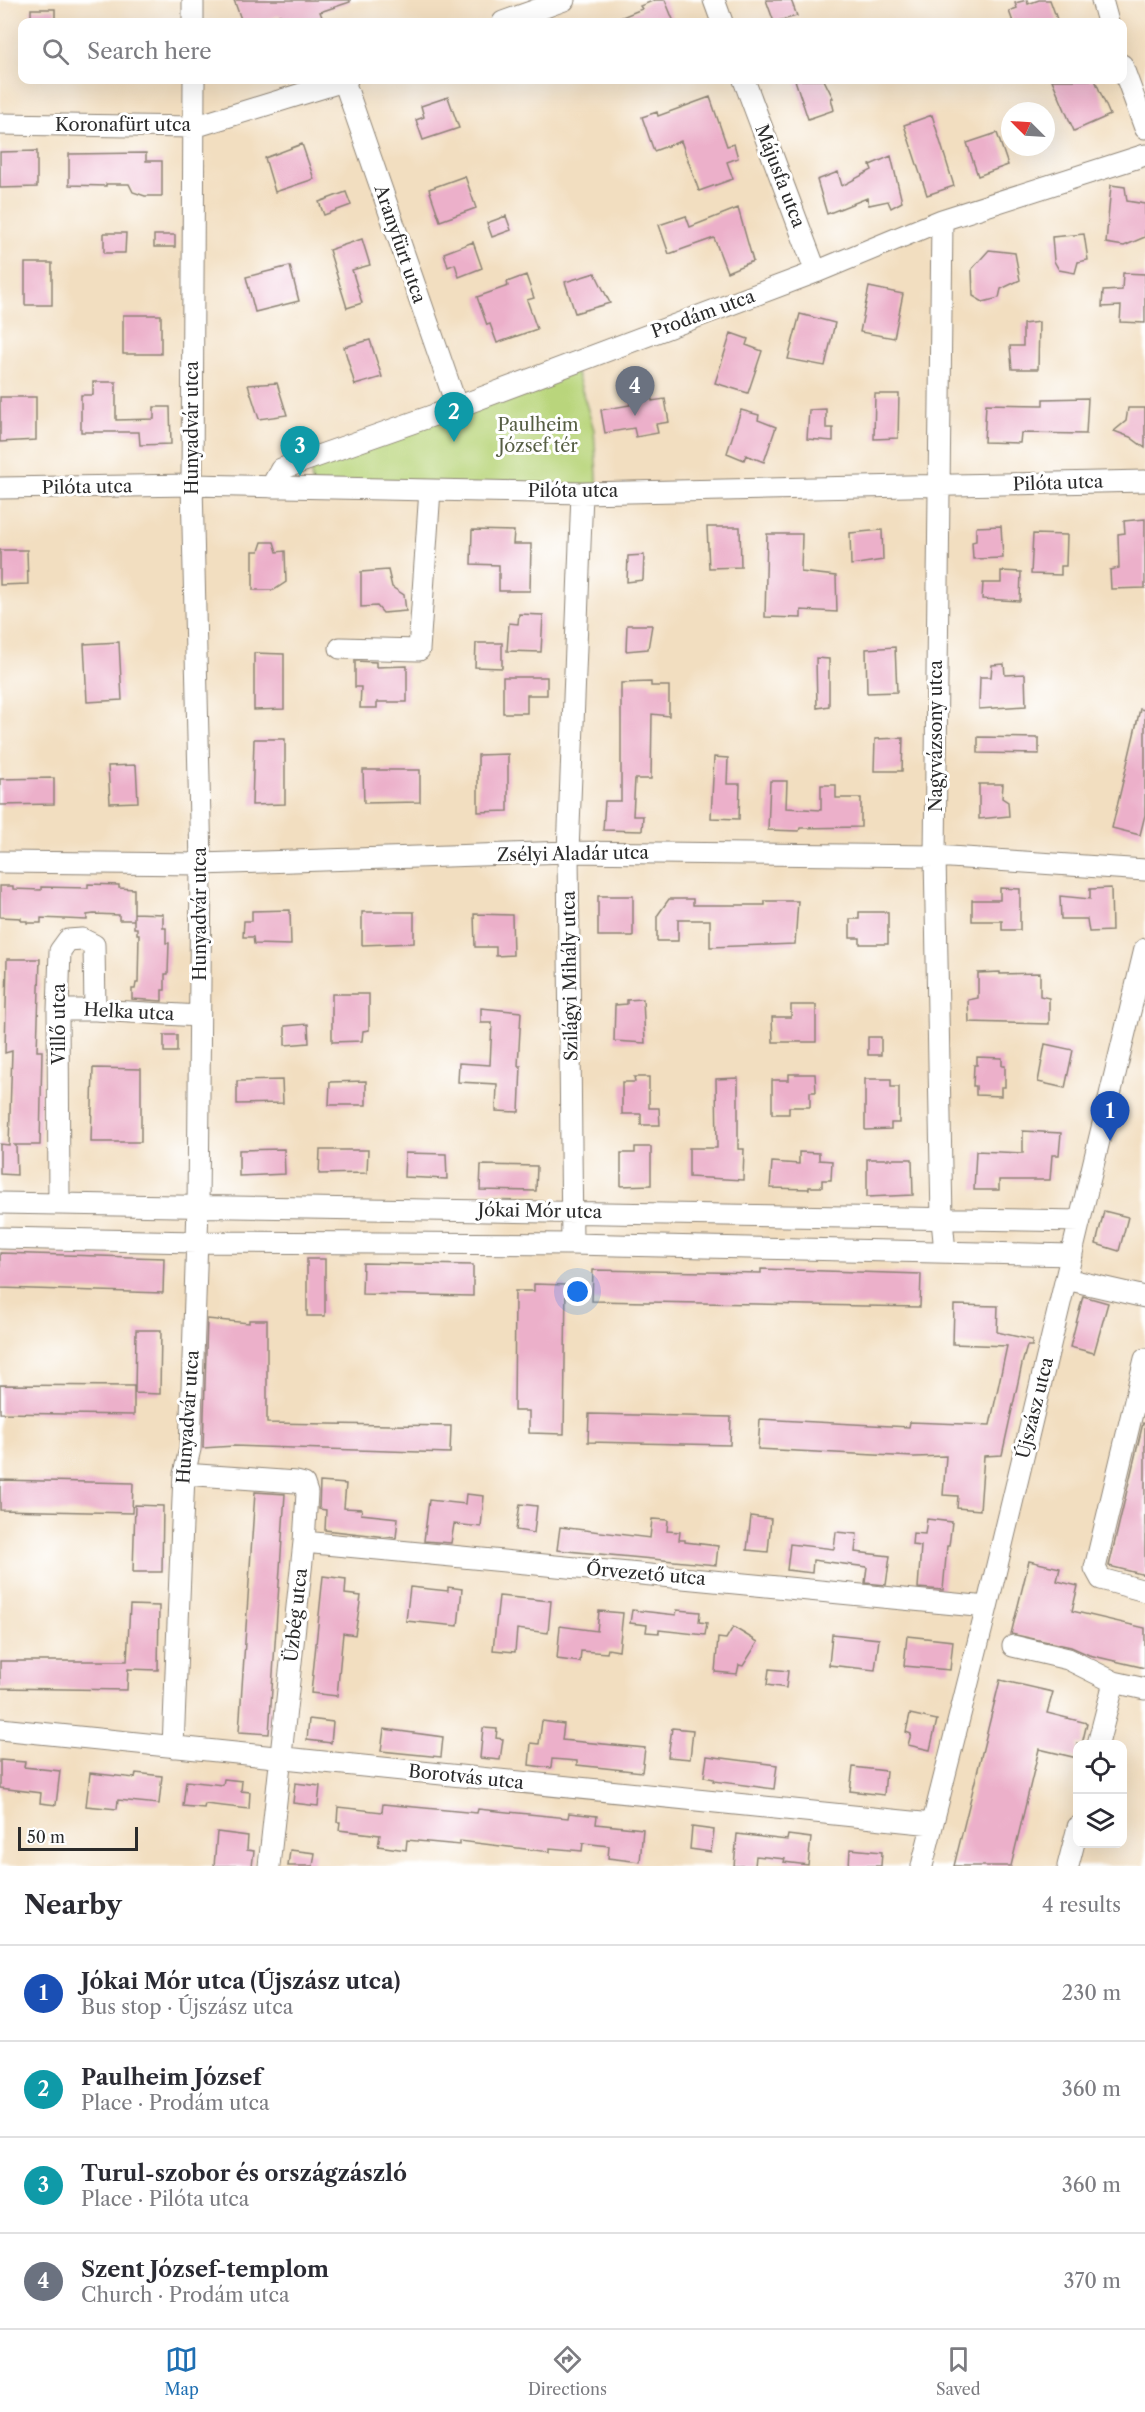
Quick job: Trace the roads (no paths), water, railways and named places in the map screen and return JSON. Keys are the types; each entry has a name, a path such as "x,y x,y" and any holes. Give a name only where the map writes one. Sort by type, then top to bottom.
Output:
{"street":[{"path":"193,0 193,18"},
{"path":"513,18 564,0"},
{"path":"714,0 721,18"},
{"path":"1102,0 1107,18"},
{"path":"1127,79 1145,128"},
{"name":"Hunyadvár utca","path":"173,1747 184,1474 190,1449 198,1207 201,864 192,485 194,84"},
{"name":"Koronafürt utca","path":"0,124 194,127 332,84"},
{"name":"Aranyfürt utca","path":"346,84 456,407"},
{"name":"Májusfa utca","path":"746,84 816,272"},
{"name":"Prodám utca","path":"271,487 281,469 456,407 816,272 942,220 1145,155"},
{"name":"Nagyvázsony utca","path":"942,220 935,856 942,1220 945,1252"},
{"name":"Pilóta utca","path":"0,488 192,485 582,493 1145,481"},
{"path":"340,648 419,650 430,490"},
{"name":"Szilágyi Mihály utca","path":"572,1244 568,852 582,493"},
{"name":"Zsélyi Aladár utca","path":"0,862 201,864 568,852 935,856 1145,870"},
{"name":"Villő utca","path":"59,1204 60,951 68,940 82,939 94,945 95,1010"},
{"name":"Újszász utca","path":"922,1866 1080,1221 1139,1003 1145,949"},
{"name":"Helka utca","path":"58,1010 199,1016"},
{"name":"Jókai Mór utca","path":"0,1203 1080,1221"},
{"name":"Jókai Mór utca","path":"0,1238 196,1242 572,1244 1072,1254"},
{"path":"1066,1279 1145,1297"},
{"path":"1145,1359 1095,1568 1101,1579 1145,1591"},
{"name":"Üzbég utca","path":"184,1474 304,1484 308,1493 269,1866"},
{"name":"Őrvezető utca","path":"304,1542 987,1607"},
{"path":"1013,1646 1068,1659 1114,1682 1145,1689"},
{"path":"1099,1740 1114,1682"},
{"name":"Borotvás utca","path":"0,1729 932,1824"},
{"path":"1068,1866 1073,1844"}],"place":[{"name":"Szent József-templom","path":"635,416"},
{"name":"Paulheim József","path":"454,442"},
{"name":"Turul-szobor és országzászló","path":"300,476"},
{"name":"Jókai Mór utca (Újszász utca)","path":"1110,1141"}],"park label":[{"name":"Paulheim József tér","path":"538,435"}]}
